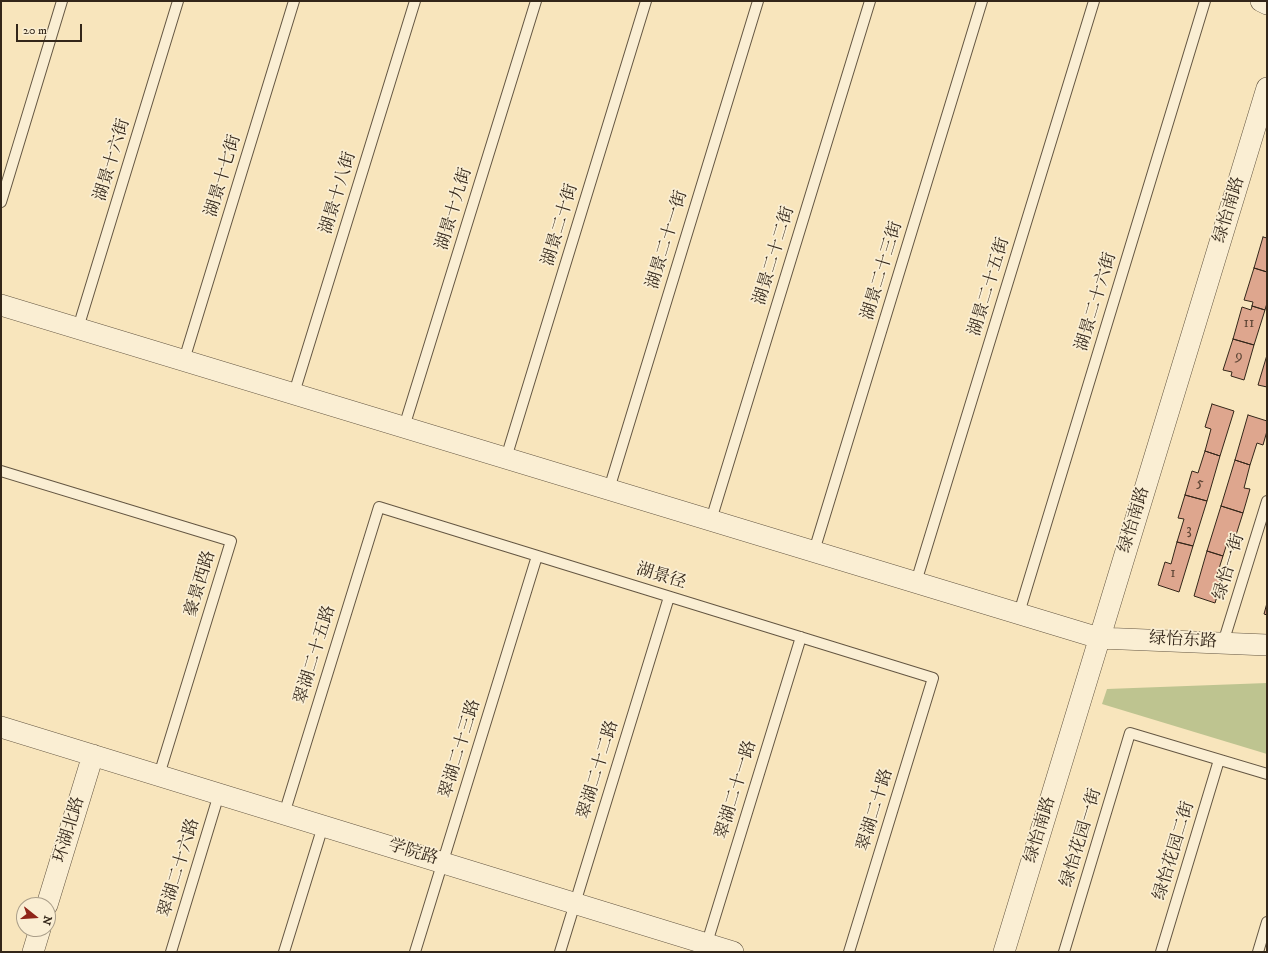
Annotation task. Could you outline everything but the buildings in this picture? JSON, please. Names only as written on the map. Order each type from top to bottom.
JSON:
[{"type":"street","points":[[1261,1],[1267,4]]},
{"type":"street","name":"绿怡南路","points":[[1004,952],[1267,88]]},
{"type":"street","name":"绿怡东路","points":[[1,305],[1099,638],[1267,645]]},
{"type":"street","name":"学院路","points":[[1,727],[575,903],[705,948],[732,952]]},
{"type":"street","name":"环湖北路","points":[[49,897],[93,755]]},
{"type":"street","points":[[32,952],[37,937]]},
{"type":"lane","points":[[1,202],[62,1]]},
{"type":"lane","name":"湖景十六街","points":[[78,328],[178,1]]},
{"type":"lane","name":"湖景十七街","points":[[184,360],[294,1]]},
{"type":"lane","name":"湖景十八街","points":[[294,394],[415,1]]},
{"type":"lane","name":"湖景十九街","points":[[404,427],[536,1]]},
{"type":"lane","name":"湖景二十街","points":[[506,458],[646,1]]},
{"type":"lane","name":"湖景二十一街","points":[[609,489],[758,1]]},
{"type":"lane","name":"湖景二十二街","points":[[711,520],[870,1]]},
{"type":"lane","name":"湖景二十三街","points":[[814,551],[982,1]]},
{"type":"lane","name":"湖景二十五街","points":[[916,582],[1094,1]]},
{"type":"lane","name":"湖景二十六街","points":[[1019,613],[1205,1]]},
{"type":"lane","name":"豪景西路","points":[[1,471],[231,541],[159,775]]},
{"type":"lane","name":"绿怡一街","points":[[1223,643],[1267,501]]},
{"type":"lane","name":"湖景径","points":[[379,507],[933,678]]},
{"type":"lane","name":"翠湖二十五路","points":[[284,814],[379,507]]},
{"type":"lane","name":"翠湖二十三路","points":[[415,952],[537,556]]},
{"type":"lane","name":"翠湖二十二路","points":[[560,952],[669,597]]},
{"type":"lane","name":"翠湖二十一路","points":[[705,948],[801,638]]},
{"type":"lane","name":"翠湖二十路","points":[[849,952],[933,678]]},
{"type":"lane","name":"绿怡花园一街","points":[[1064,952],[1130,733],[1219,760]]},
{"type":"lane","points":[[1219,760],[1267,774]]},
{"type":"lane","name":"绿怡花园二街","points":[[1161,952],[1219,760]]},
{"type":"lane","name":"翠湖二十六路","points":[[171,952],[220,794]]},
{"type":"lane","points":[[284,952],[323,826]]},
{"type":"lane","points":[[1258,952],[1267,922]]},
{"type":"green space","points":[[1267,683],[1267,754],[1102,704],[1107,689]]}]
